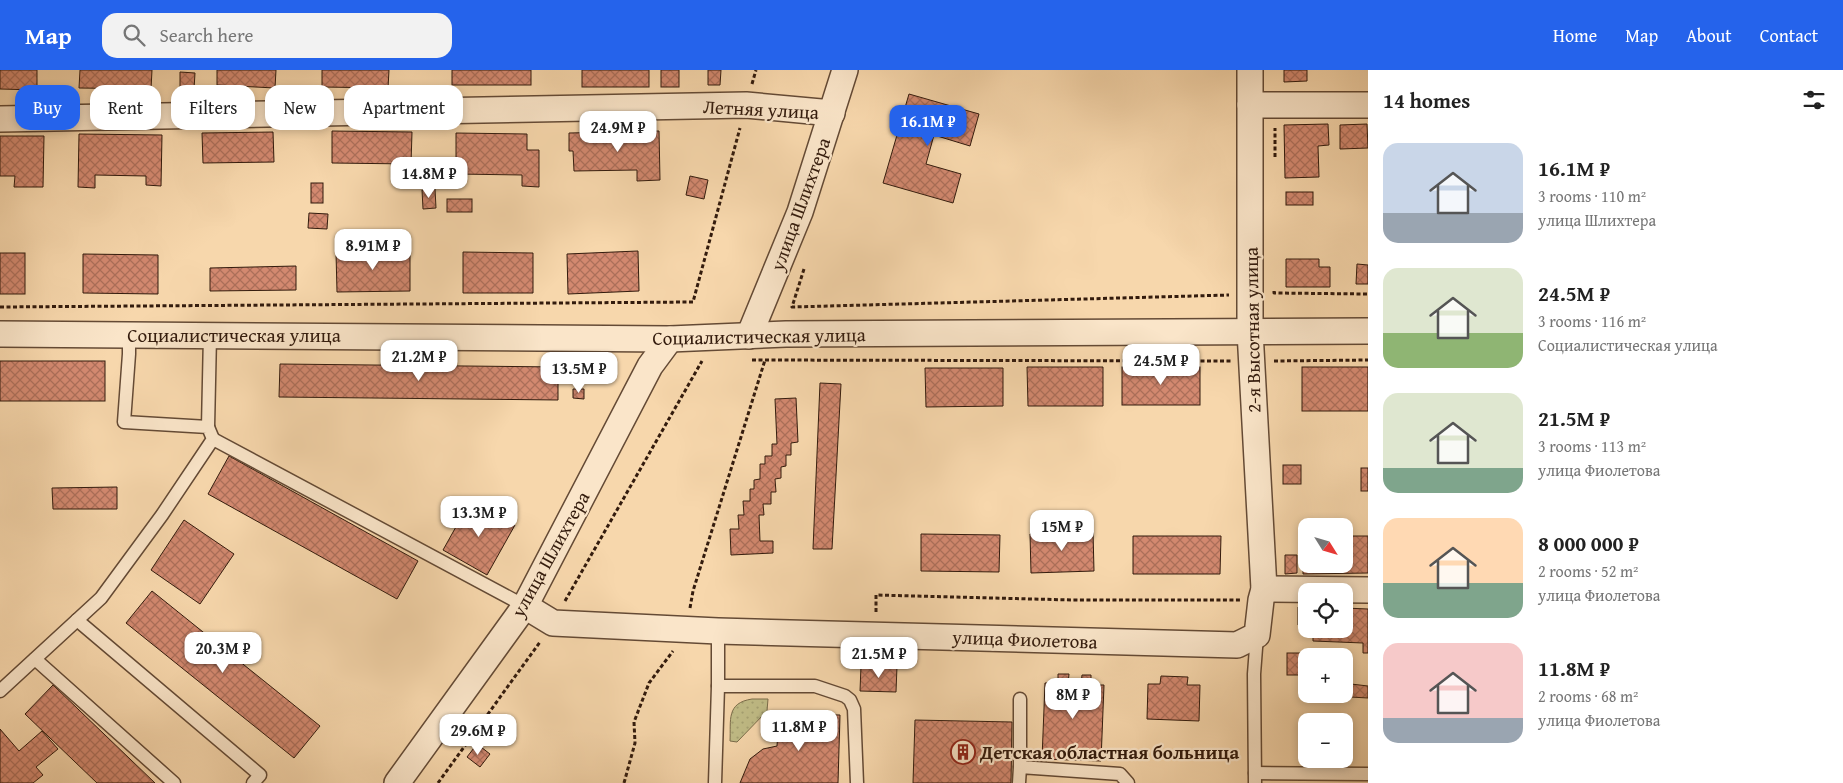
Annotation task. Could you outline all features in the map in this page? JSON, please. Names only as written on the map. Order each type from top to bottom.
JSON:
[{"type":"street","name":"улица Шлихтера","points":[[749,336],[800,212],[845,70]]},
{"type":"street","name":"2-я Высотная улица","points":[[1250,70],[1250,105],[1262,294],[1250,331],[1262,595]]},
{"type":"street","name":"Летняя улица","points":[[0,119],[746,105],[832,113]]},
{"type":"street","points":[[1250,105],[1368,105]]},
{"type":"street","name":"Социалистическая улица","points":[[0,334],[670,339],[786,334],[1368,331]]},
{"type":"street","name":"улица Шлихтера","points":[[396,783],[525,606],[650,366],[670,339]]},
{"type":"street","points":[[1257,635],[1262,595],[1368,590]]},
{"type":"street","name":"улица Фиолетова","points":[[525,606],[553,623],[718,631],[1237,645],[1257,635]]},
{"type":"lane","points":[[129,334],[124,422],[210,433],[525,606]]},
{"type":"lane","points":[[0,691],[101,598],[162,515],[210,433],[210,335]]},
{"type":"lane","points":[[77,620],[260,775],[253,783]]},
{"type":"lane","points":[[715,783],[718,631]]},
{"type":"lane","points":[[1257,635],[1254,674],[1255,778],[1368,774]]},
{"type":"lane","points":[[35,659],[174,783]]},
{"type":"lane","points":[[718,686],[816,686],[845,696],[850,700],[854,709],[857,783]]},
{"type":"lane","points":[[1019,783],[1020,699]]},
{"type":"lane","points":[[1020,767],[1120,774],[1128,783]]},
{"type":"path","points":[[0,307],[693,302],[756,70]]},
{"type":"path","points":[[1275,105],[1275,164]]},
{"type":"path","points":[[806,260],[792,307],[1262,294],[1368,294]]},
{"type":"path","points":[[1262,294],[1274,284]]},
{"type":"path","points":[[438,783],[553,623],[703,360]]},
{"type":"path","points":[[748,360],[1368,360]]},
{"type":"path","points":[[624,783],[635,743],[634,722],[648,683],[674,649],[686,629],[693,591],[765,360]]},
{"type":"path","points":[[876,635],[876,595],[1072,600],[1262,595]]},
{"type":"shaded area","points":[[752,699],[768,699],[767,711],[737,742],[730,741],[731,720],[734,709],[738,704]]},
{"type":"building","points":[[0,70],[37,70],[37,85],[15,85],[15,89],[0,89]]},
{"type":"building","points":[[80,70],[152,70],[151,85],[90,85],[90,88],[80,88]]},
{"type":"building","points":[[217,70],[276,70],[275,85],[265,85],[265,87],[255,87],[255,85],[217,85]]},
{"type":"building","points":[[322,70],[389,70],[388,85],[344,85],[344,87],[322,85]]},
{"type":"building","points":[[452,70],[531,70],[531,85],[452,85]]},
{"type":"building","points":[[582,70],[649,70],[649,87],[582,87]]},
{"type":"building","points":[[661,70],[679,70],[679,87],[661,87]]},
{"type":"building","points":[[708,70],[721,70],[720,85],[708,85]]},
{"type":"building","points":[[1284,70],[1307,70],[1307,81],[1284,82]]},
{"type":"building","points":[[180,72],[195,73],[194,85],[180,85]]},
{"type":"building","points":[[909,94],[979,114],[970,146],[934,135],[926,164],[961,174],[953,203],[883,183]]},
{"type":"building","points":[[1328,124],[1329,145],[1318,146],[1319,177],[1285,178],[1284,125]]},
{"type":"building","points":[[1367,124],[1368,148],[1340,149],[1340,125]]},
{"type":"building","points":[[332,131],[412,132],[411,164],[332,163]]},
{"type":"building","points":[[659,131],[660,180],[637,181],[637,170],[574,171],[573,151],[569,151],[569,133]]},
{"type":"building","points":[[273,132],[274,162],[203,163],[202,133]]},
{"type":"building","points":[[456,133],[527,134],[527,150],[539,150],[539,187],[522,186],[522,175],[456,174]]},
{"type":"building","points":[[79,134],[162,135],[161,186],[146,185],[146,176],[95,175],[95,188],[78,187]]},
{"type":"building","points":[[0,136],[44,136],[43,187],[14,187],[15,176],[0,176]]},
{"type":"building","points":[[690,176],[708,180],[704,199],[686,195]]},
{"type":"building","points":[[311,183],[323,183],[323,203],[311,203]]},
{"type":"building","points":[[435,189],[436,208],[423,209],[422,190]]},
{"type":"building","points":[[1286,192],[1313,192],[1313,205],[1286,205]]},
{"type":"building","points":[[447,199],[472,199],[472,212],[447,212]]},
{"type":"building","points":[[309,213],[328,214],[327,229],[308,228]]},
{"type":"building","points":[[410,251],[410,291],[337,292],[336,252]]},
{"type":"building","points":[[638,251],[639,291],[568,294],[567,254]]},
{"type":"building","points":[[463,252],[533,253],[533,293],[463,293]]},
{"type":"building","points":[[0,253],[25,253],[25,294],[0,294]]},
{"type":"building","points":[[83,254],[158,255],[158,294],[83,293]]},
{"type":"building","points":[[1286,259],[1319,259],[1319,267],[1330,267],[1330,287],[1286,287]]},
{"type":"building","points":[[1357,264],[1368,265],[1368,284],[1356,284]]},
{"type":"building","points":[[296,266],[296,290],[210,291],[210,268]]},
{"type":"building","points":[[0,361],[105,361],[105,401],[0,401]]},
{"type":"building","points":[[280,364],[558,367],[558,400],[279,397]]},
{"type":"building","points":[[1027,367],[1103,367],[1103,406],[1028,406]]},
{"type":"building","points":[[1122,367],[1200,367],[1200,405],[1122,405]]},
{"type":"building","points":[[1302,367],[1368,367],[1368,411],[1302,411]]},
{"type":"building","points":[[925,368],[1003,368],[1003,406],[926,407]]},
{"type":"building","points":[[820,383],[841,384],[832,549],[813,549]]},
{"type":"building","points":[[573,389],[584,389],[584,399],[573,398]]},
{"type":"building","points":[[796,398],[798,442],[791,443],[791,455],[786,455],[786,466],[781,467],[781,478],[775,479],[776,492],[771,492],[771,504],[763,504],[764,515],[759,515],[760,541],[773,541],[773,553],[731,555],[730,529],[739,529],[738,515],[744,515],[743,501],[750,501],[750,489],[754,489],[754,480],[760,479],[760,464],[765,464],[765,456],[772,456],[772,444],[777,444],[775,399]]},
{"type":"building","points":[[229,456],[418,561],[397,599],[208,494]]},
{"type":"building","points":[[1283,465],[1301,465],[1301,484],[1283,484]]},
{"type":"building","points":[[1361,468],[1368,468],[1368,491],[1361,491]]},
{"type":"building","points":[[117,487],[117,509],[53,509],[52,488]]},
{"type":"building","points":[[471,500],[515,525],[487,575],[443,550]]},
{"type":"building","points":[[184,520],[234,554],[200,604],[151,570]]},
{"type":"building","points":[[1093,532],[1094,571],[1031,573],[1030,534]]},
{"type":"building","points":[[921,534],[1000,535],[999,572],[921,571]]},
{"type":"building","points":[[1133,536],[1221,536],[1220,574],[1133,574]]},
{"type":"building","points":[[1353,536],[1368,536],[1368,573],[1303,574],[1353,573]]},
{"type":"building","points":[[1285,555],[1297,555],[1297,573],[1285,574]]},
{"type":"building","points":[[152,591],[320,726],[294,758],[126,623]]},
{"type":"building","points":[[1353,608],[1368,609],[1368,653],[1363,653],[1363,643],[1313,641],[1313,638],[1353,638]]},
{"type":"building","points":[[1287,653],[1298,653],[1298,675],[1287,675]]},
{"type":"building","points":[[861,666],[897,666],[896,692],[860,691]]},
{"type":"building","points":[[1058,674],[1069,674],[1068,684],[1081,684],[1082,675],[1091,675],[1091,685],[1104,685],[1101,761],[1042,759],[1045,683],[1058,683]]},
{"type":"building","points":[[1161,676],[1188,677],[1187,685],[1200,685],[1199,721],[1147,719],[1148,684],[1160,684]]},
{"type":"building","points":[[1353,684],[1368,686],[1368,698],[1353,697]]},
{"type":"building","points":[[53,685],[155,783],[97,783],[25,714]]},
{"type":"building","points":[[779,714],[840,715],[838,783],[740,783],[750,759],[763,749],[777,746]]},
{"type":"building","name":"Детская областная больница","points":[[915,720],[1012,722],[1011,783],[913,783]]},
{"type":"building","points":[[0,729],[19,751],[42,731],[58,749],[36,767],[43,775],[33,783],[0,783]]},
{"type":"building","points":[[477,744],[490,754],[480,767],[467,757]]},
{"type":"place","name":"Детская областная больница","points":[[963,752]]}]
